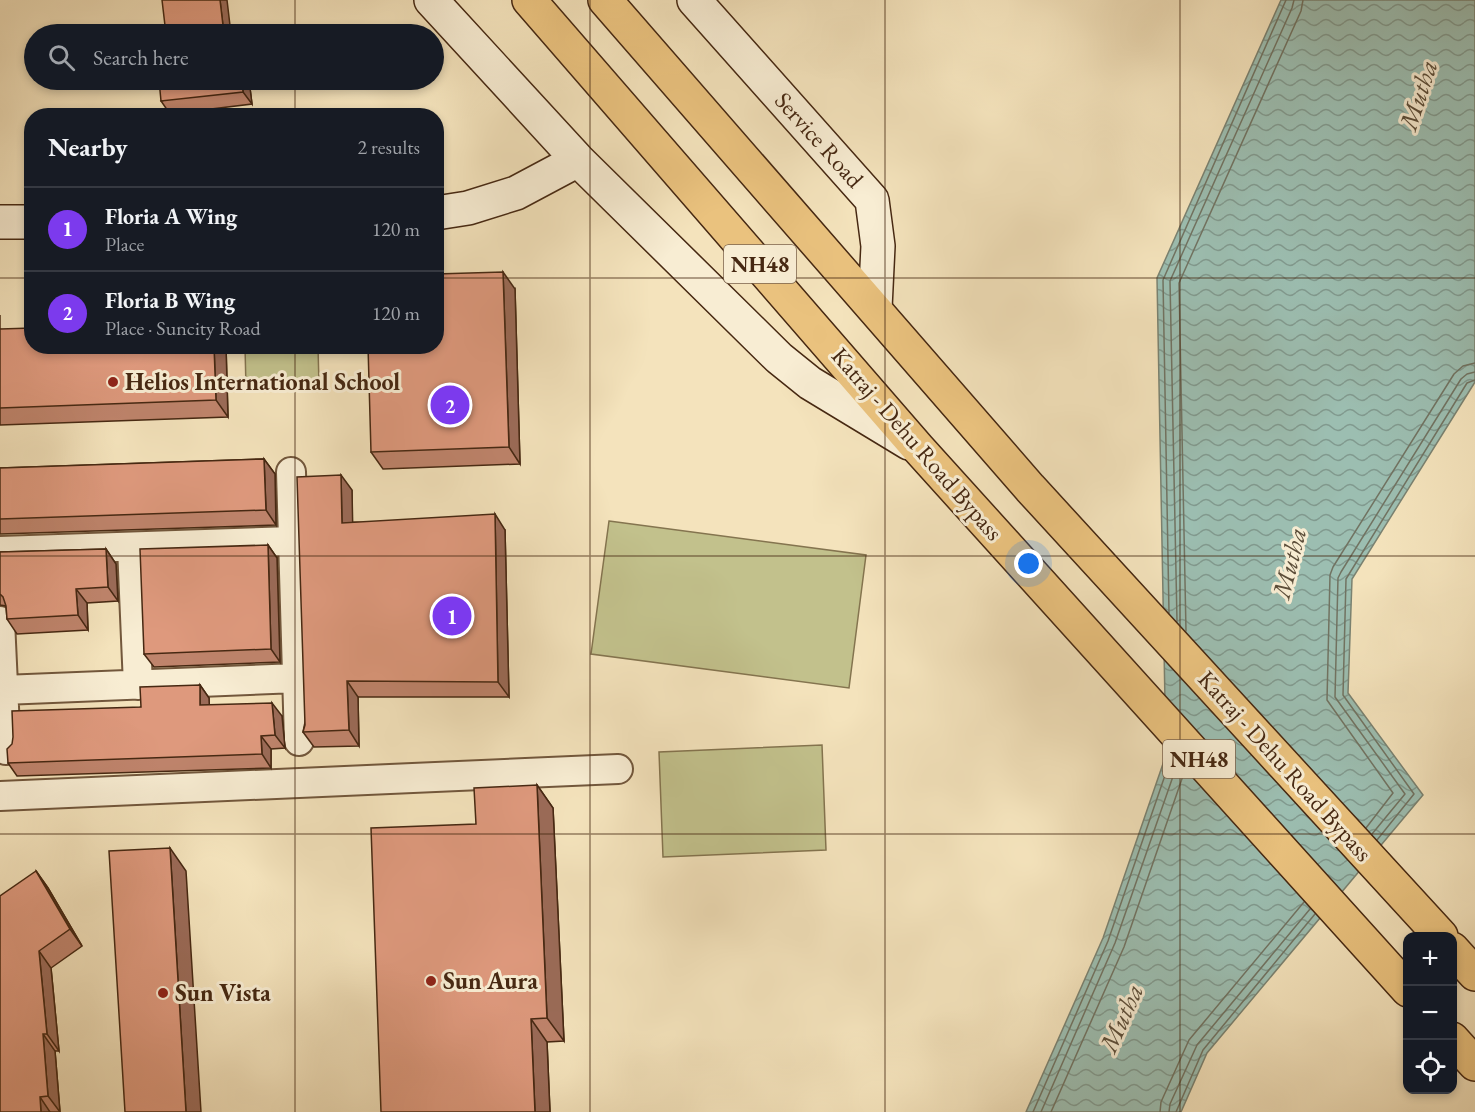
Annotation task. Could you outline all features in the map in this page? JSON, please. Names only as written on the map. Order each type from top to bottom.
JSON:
[{"type":"highway","name":"Katraj - Dehu Road Bypass","points":[[529,0],[918,448],[1403,986]]},
{"type":"highway","name":"Katraj - Dehu Road Bypass","points":[[605,0],[1030,488],[1437,932]]},
{"type":"highway","points":[[1457,954],[1475,974]]},
{"type":"highway","points":[[1453,1040],[1475,1064]]},
{"type":"street","points":[[431,0],[578,160],[780,358],[810,382],[918,448]]},
{"type":"street","name":"Service Road","points":[[694,0],[872,200],[878,246],[875,308]]},
{"type":"street","points":[[444,212],[468,208],[516,193],[578,160]]},
{"type":"street","points":[[0,222],[24,222]]},
{"type":"street","points":[[291,472],[299,741]]},
{"type":"street","points":[[0,551],[292,541]]},
{"type":"street","points":[[132,547],[138,685]]},
{"type":"street","points":[[0,621],[6,750]]},
{"type":"street","points":[[3,690],[297,678]]},
{"type":"street","points":[[0,796],[618,769]]},
{"type":"shaded area","points":[[245,354],[318,354],[319,385],[246,387]]},
{"type":"shaded area","points":[[609,521],[866,555],[849,688],[591,654]]},
{"type":"shaded area","points":[[822,745],[826,850],[663,857],[659,752]]},
{"type":"water","name":"Mutha","points":[[1281,0],[1475,0],[1475,382],[1352,579],[1348,693],[1423,795],[1207,1053],[1181,1112],[1026,1112],[1103,938],[1166,755],[1157,278]]},
{"type":"building","points":[[162,0],[220,0],[223,24],[165,24]]},
{"type":"building","points":[[160,90],[243,90],[243,92],[161,101]]},
{"type":"building","points":[[503,272],[509,447],[371,452],[368,354],[444,354],[444,274]]},
{"type":"building","name":"Helios International School","points":[[24,328],[24,354],[214,354],[216,400],[0,408],[0,329]]},
{"type":"building","points":[[264,459],[266,510],[0,519],[0,468]]},
{"type":"building","points":[[341,475],[342,523],[495,514],[498,682],[347,681],[349,730],[303,732],[305,725],[297,477]]},
{"type":"building","points":[[268,545],[271,649],[144,654],[140,549]]},
{"type":"building","points":[[106,549],[108,587],[76,589],[78,615],[7,619],[6,606],[0,594],[0,552]]},
{"type":"building","points":[[200,685],[200,705],[272,703],[275,735],[261,736],[262,754],[8,763],[7,749],[12,744],[13,737],[12,711],[141,707],[140,687]]},
{"type":"building","points":[[537,785],[547,1018],[531,1019],[535,1112],[381,1112],[371,828],[476,824],[474,788]]},
{"type":"building","name":"Sun Vista","points":[[170,848],[186,1112],[125,1112],[109,851]]},
{"type":"building","points":[[36,871],[70,929],[39,951],[47,1034],[43,1034],[48,1096],[40,1097],[41,1112],[0,1112],[0,896]]},
{"type":"place","name":"Helios International School","points":[[113,382]]},
{"type":"place","name":"Floria B Wing","points":[[450,405]]},
{"type":"place","name":"Floria A Wing","points":[[452,616]]},
{"type":"place","name":"Sun Aura","points":[[431,981]]},
{"type":"place","name":"Sun Vista","points":[[163,993]]}]
